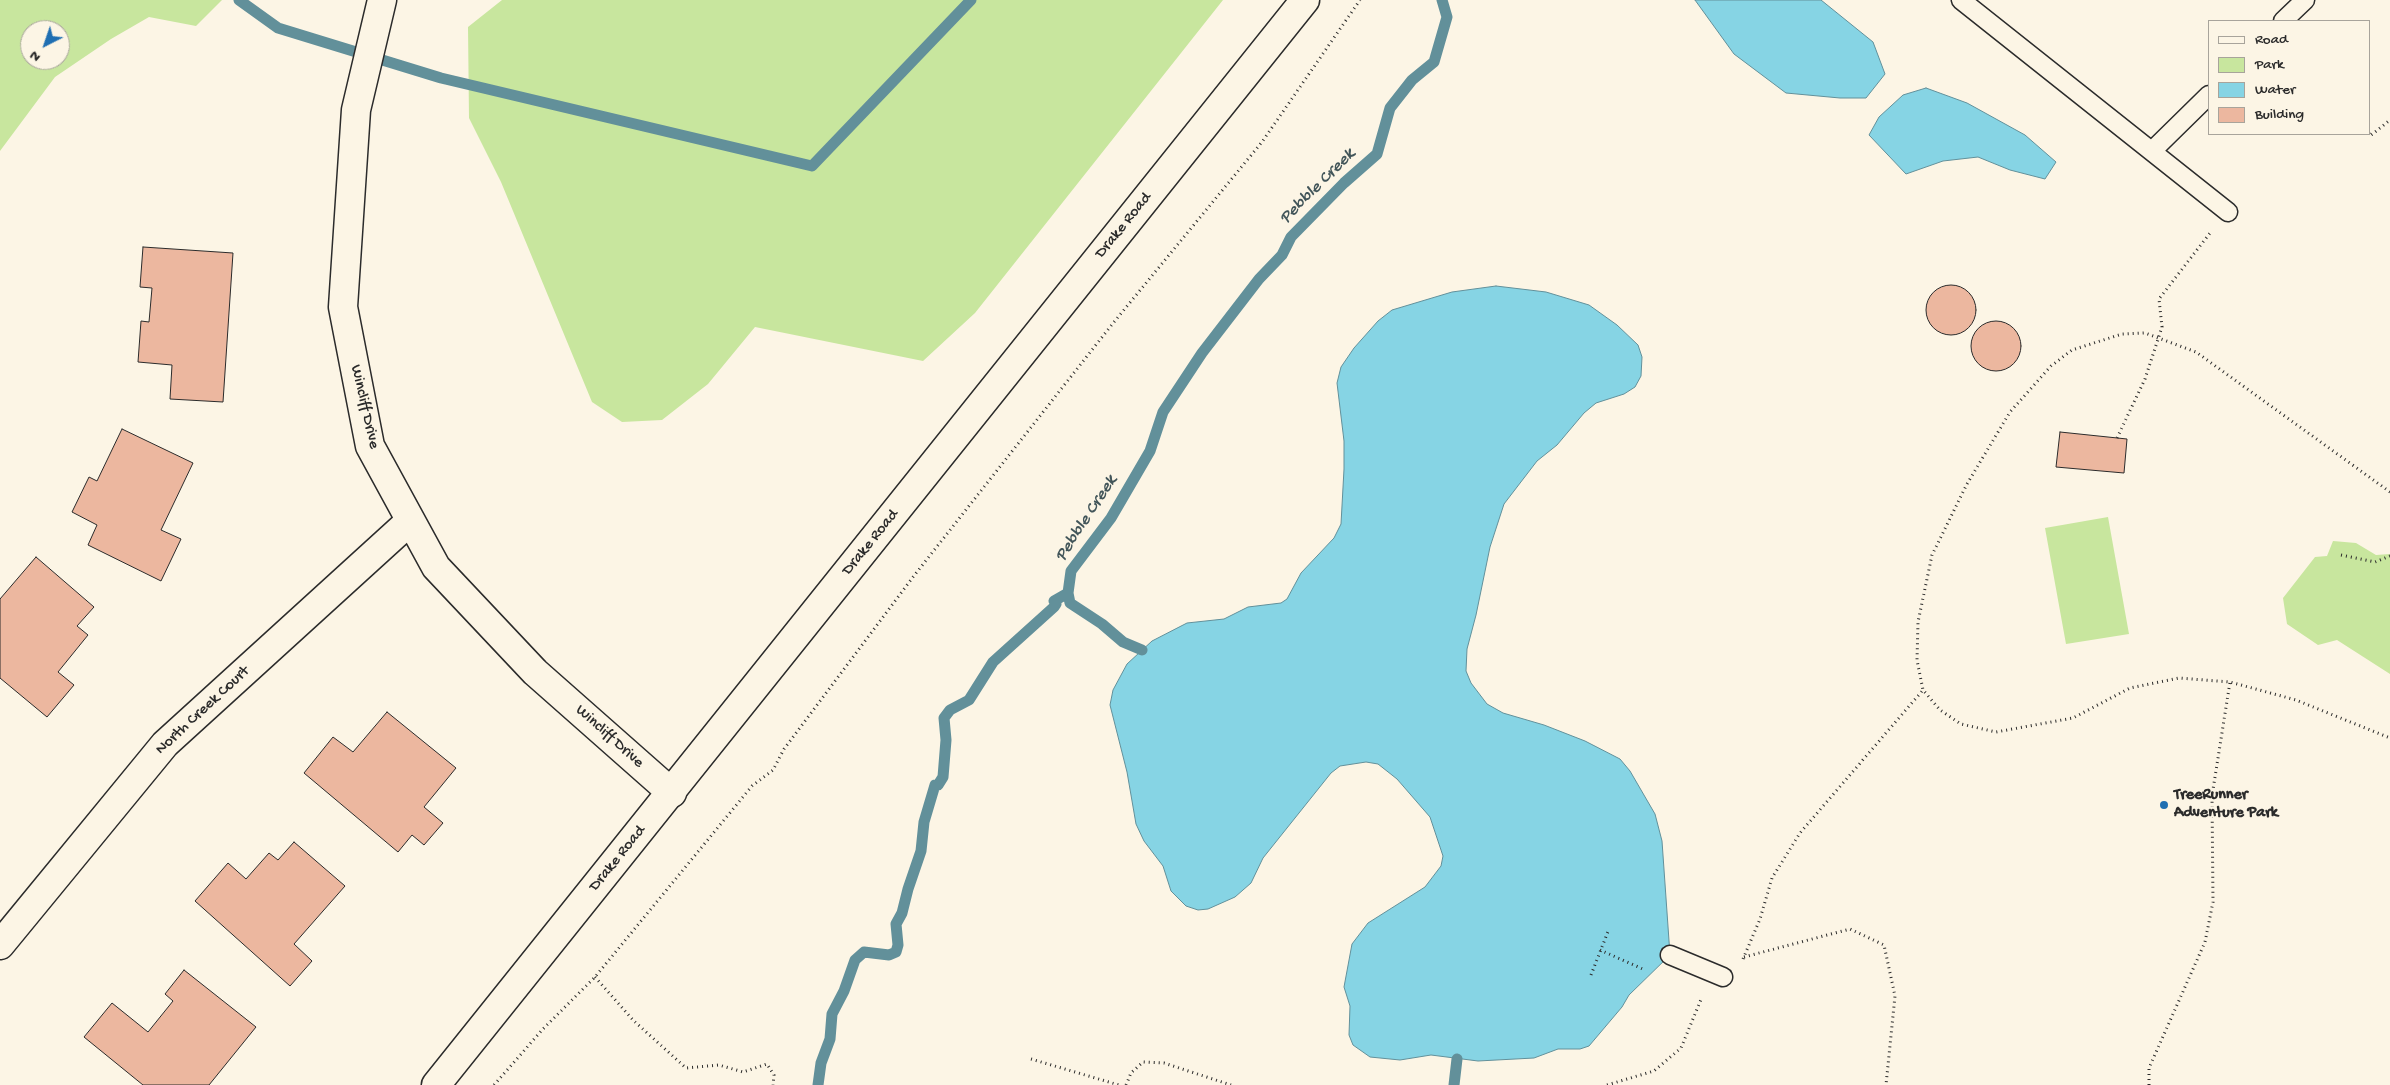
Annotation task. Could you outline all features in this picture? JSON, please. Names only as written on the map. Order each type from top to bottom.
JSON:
[{"type":"street","name":"Wincliff Drive","points":[[382,0],[356,110],[343,307],[370,446],[436,567],[535,672],[672,793]]},
{"type":"street","name":"Drake Road","points":[[436,1085],[672,793],[1304,0]]},
{"type":"street","name":"North Creek Court","points":[[0,946],[165,744],[410,521]]},
{"type":"lane","points":[[1961,0],[2153,150],[2228,212]]},
{"type":"lane","points":[[2284,20],[2305,0]]},
{"type":"lane","points":[[2153,150],[2208,96]]},
{"type":"lane","points":[[1670,955],[1723,978]]},
{"type":"path","points":[[494,1085],[543,1029],[595,977],[752,786],[773,770],[784,749],[919,569],[1114,322],[1262,142],[1360,0]]},
{"type":"path","points":[[2370,135],[2390,120]]},
{"type":"path","points":[[2117,438],[2145,379],[2162,327],[2159,298],[2228,212]]},
{"type":"path","points":[[2390,492],[2196,352],[2159,336],[2145,333],[2122,334],[2072,350],[2051,366],[2010,412],[1967,484],[1932,555],[1918,622],[1916,660],[1923,690],[1940,710],[1961,724],[1996,732],[2073,718],[2130,688],[2179,678],[2230,682],[2296,700],[2390,738]]},
{"type":"path","points":[[2341,555],[2374,562],[2390,556]]},
{"type":"path","points":[[2149,1085],[2149,1068],[2205,942],[2213,902],[2212,796],[2230,682]]},
{"type":"path","points":[[1607,1085],[1654,1070],[1681,1048],[1702,996],[1744,957],[1760,919],[1772,878],[1800,833],[1923,690]]},
{"type":"path","points":[[1591,975],[1609,929]]},
{"type":"path","points":[[1744,957],[1850,929],[1884,945],[1895,996],[1886,1085]]},
{"type":"path","points":[[1600,950],[1650,972]]},
{"type":"path","points":[[595,977],[634,1021],[686,1068],[719,1065],[743,1072],[767,1064],[774,1075],[773,1085]]},
{"type":"path","points":[[1694,992],[1702,996]]},
{"type":"path","points":[[1031,1059],[1119,1085]]},
{"type":"path","points":[[1126,1085],[1131,1073],[1143,1062],[1164,1063],[1231,1085]]},
{"type":"green space","points":[[0,0],[222,0],[196,26],[149,17],[111,39],[70,67],[70,20],[20,20],[20,70],[65,70],[55,77],[0,151]]},
{"type":"green space","points":[[502,0],[1223,0],[975,313],[923,361],[755,327],[708,384],[662,420],[622,422],[592,402],[501,182],[469,118],[468,27]]},
{"type":"green space","points":[[2108,517],[2129,634],[2066,644],[2045,528]]},
{"type":"green space","points":[[2333,541],[2356,543],[2376,555],[2390,554],[2390,674],[2337,640],[2318,645],[2287,624],[2283,598],[2315,557],[2327,556]]},
{"type":"water","points":[[1695,0],[1821,0],[1873,42],[1885,74],[1866,98],[1840,98],[1786,93],[1734,54]]},
{"type":"water","points":[[1926,88],[1967,103],[2025,135],[2056,162],[2045,179],[2010,170],[1978,157],[1943,161],[1906,174],[1869,135],[1879,117],[1903,95]]},
{"type":"water","points":[[1496,286],[1546,292],[1589,305],[1617,325],[1638,345],[1642,357],[1641,376],[1635,387],[1624,394],[1596,403],[1584,413],[1557,445],[1537,461],[1504,504],[1490,547],[1467,649],[1466,671],[1471,683],[1487,704],[1503,713],[1544,725],[1585,741],[1620,759],[1630,771],[1655,814],[1662,841],[1670,955],[1629,995],[1622,1007],[1589,1046],[1580,1049],[1558,1049],[1534,1058],[1478,1061],[1431,1055],[1400,1060],[1370,1057],[1353,1045],[1349,1035],[1350,1006],[1344,987],[1352,944],[1368,923],[1425,887],[1441,866],[1443,856],[1430,817],[1397,779],[1378,764],[1366,762],[1340,766],[1331,773],[1263,858],[1251,883],[1235,897],[1208,909],[1198,910],[1186,906],[1171,891],[1163,866],[1144,841],[1136,824],[1127,772],[1110,705],[1113,690],[1127,664],[1152,641],[1187,623],[1224,619],[1248,607],[1281,603],[1287,599],[1301,573],[1334,538],[1341,524],[1344,469],[1344,441],[1337,383],[1341,367],[1354,348],[1378,321],[1392,310],[1452,292]]},
{"type":"building","points":[[143,247],[233,253],[223,402],[170,399],[172,365],[138,362],[141,321],[149,322],[152,288],[140,287]]},
{"type":"building","points":[[1946,285],[1956,285],[1969,292],[1976,305],[1976,315],[1969,328],[1956,335],[1946,335],[1937,331],[1930,324],[1926,315],[1926,305],[1930,296],[1937,289]]},
{"type":"building","points":[[1991,321],[2001,321],[2014,328],[2021,341],[2021,351],[2014,364],[2001,371],[1991,371],[1982,367],[1975,360],[1971,351],[1971,341],[1975,332],[1982,325]]},
{"type":"building","points":[[122,429],[193,463],[161,530],[181,539],[161,581],[88,545],[97,525],[72,512],[89,477],[97,481]]},
{"type":"building","points":[[2060,432],[2127,439],[2124,473],[2056,467]]},
{"type":"building","points":[[36,557],[94,607],[77,626],[88,635],[58,672],[74,685],[47,717],[0,678],[0,599]]},
{"type":"building","points":[[387,712],[456,768],[424,807],[443,823],[424,845],[412,835],[398,852],[304,773],[333,737],[353,752]]},
{"type":"building","points":[[294,842],[345,886],[294,944],[312,961],[290,986],[195,901],[228,863],[246,879],[269,853],[278,860]]},
{"type":"building","points":[[184,970],[256,1027],[209,1085],[143,1085],[84,1037],[112,1003],[148,1032],[173,1001],[165,994]]},
{"type":"waterway","points":[[239,0],[278,28],[441,78],[812,166],[971,0]]},
{"type":"waterway","name":"Pebble Creek","points":[[1142,650],[1123,642],[1102,624],[1070,603],[1068,593],[1071,571],[1111,518],[1150,451],[1163,412],[1202,353],[1259,279],[1282,255],[1291,237],[1344,183],[1377,154],[1390,108],[1412,80],[1434,62],[1447,17],[1442,0]]},
{"type":"waterway","name":"Pebble Creek","points":[[818,1085],[821,1063],[830,1039],[832,1014],[844,991],[855,960],[864,952],[889,955],[896,952],[898,945],[896,924],[902,913],[921,851],[924,822],[935,785],[938,785],[943,777],[946,740],[944,718],[950,710],[969,700],[993,662],[1054,607],[1056,604],[1054,601],[1068,593]]},
{"type":"waterway","points":[[1454,1085],[1457,1059]]},
{"type":"place","name":"TreeRunner Adventure Park","points":[[2164,805]]}]
